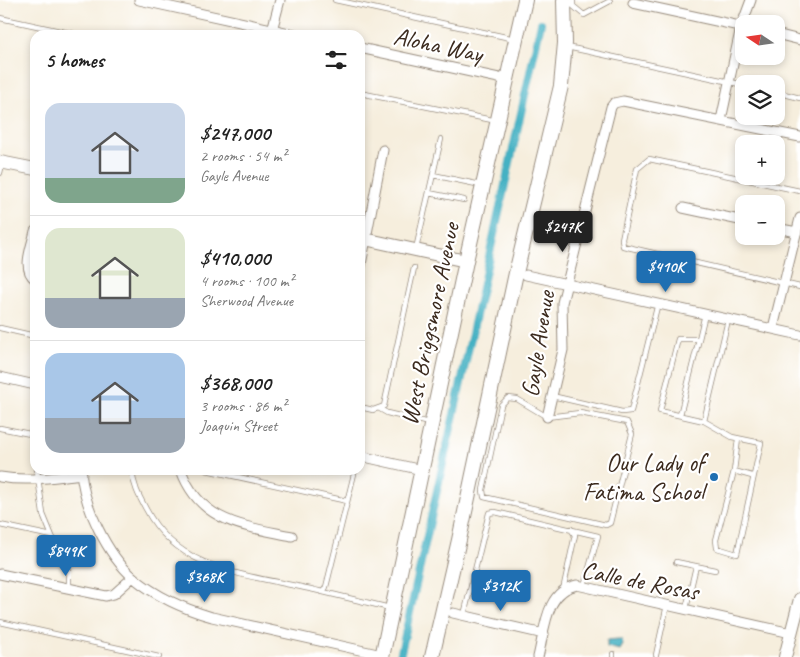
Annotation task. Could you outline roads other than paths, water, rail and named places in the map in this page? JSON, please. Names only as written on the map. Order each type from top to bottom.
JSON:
[{"type":"main road","name":"West Briggsmore Avenue","points":[[382,656],[466,261],[525,0]]},
{"type":"main road","points":[[432,657],[516,273],[561,86],[565,46],[564,0]]},
{"type":"street","points":[[140,0],[264,30]]},
{"type":"street","points":[[272,30],[280,0]]},
{"type":"street","points":[[747,15],[751,0]]},
{"type":"street","points":[[634,1],[735,25]]},
{"type":"street","points":[[785,36],[800,40]]},
{"type":"street","name":"Aloha Way","points":[[365,49],[508,80]]},
{"type":"street","points":[[735,61],[721,120],[800,137]]},
{"type":"street","name":"Gayle Avenue","points":[[546,417],[563,350],[562,302],[568,284],[609,110],[614,103],[622,101],[721,120]]},
{"type":"street","points":[[365,229],[383,150]]},
{"type":"street","points":[[1,166],[30,169]]},
{"type":"street","points":[[683,208],[735,219]]},
{"type":"street","points":[[773,328],[800,218]]},
{"type":"street","points":[[785,230],[796,232]]},
{"type":"street","points":[[365,238],[466,261]]},
{"type":"street","points":[[30,255],[28,264],[30,274]]},
{"type":"street","points":[[526,275],[800,335]]},
{"type":"street","points":[[0,377],[30,384]]},
{"type":"street","points":[[365,457],[422,470]]},
{"type":"street","points":[[0,477],[20,480],[38,475]]},
{"type":"street","points":[[82,475],[98,528],[133,577],[155,592],[191,611],[382,656]]},
{"type":"street","points":[[184,475],[194,495],[213,513],[236,524],[292,536]]},
{"type":"street","points":[[0,574],[69,590],[106,596],[114,594],[133,577]]},
{"type":"street","name":"Calle de Rosas","points":[[538,657],[552,602],[563,590],[577,585],[791,633]]},
{"type":"street","points":[[785,657],[800,599]]},
{"type":"street","points":[[454,613],[544,634]]},
{"type":"lane","points":[[335,0],[517,40]]},
{"type":"lane","points":[[573,0],[573,6],[584,15],[610,1]]},
{"type":"lane","points":[[0,18],[56,30]]},
{"type":"lane","points":[[565,46],[735,83]]},
{"type":"lane","points":[[365,94],[498,122]]},
{"type":"lane","points":[[785,94],[800,98]]},
{"type":"lane","points":[[416,250],[441,139]]},
{"type":"lane","points":[[800,191],[648,159],[637,169],[622,239],[623,246],[800,287]]},
{"type":"lane","points":[[433,175],[483,186]]},
{"type":"lane","points":[[429,193],[464,200]]},
{"type":"lane","points":[[365,408],[374,410],[384,406],[414,268]]},
{"type":"lane","points":[[552,396],[622,412],[631,411],[658,303]]},
{"type":"lane","points":[[680,415],[706,313]]},
{"type":"lane","points":[[704,421],[728,318]]},
{"type":"lane","points":[[0,328],[30,335]]},
{"type":"lane","points":[[699,339],[678,340],[660,411],[704,421],[738,439],[760,443],[737,554],[717,548],[716,540],[734,471],[738,439]]},
{"type":"lane","points":[[508,398],[514,398],[546,417],[587,414],[628,422],[630,425],[632,431],[630,444],[612,521],[608,524],[488,499],[483,495],[503,402],[508,398]]},
{"type":"lane","points":[[380,409],[387,413],[432,423]]},
{"type":"lane","points":[[0,428],[30,434]]},
{"type":"lane","points":[[734,471],[752,476]]},
{"type":"lane","points":[[38,475],[43,514],[69,570],[69,590]]},
{"type":"lane","points":[[132,475],[133,485],[152,522],[171,543],[203,564],[221,570],[392,608]]},
{"type":"lane","points":[[229,475],[348,501]]},
{"type":"lane","points":[[323,592],[326,587],[354,475]]},
{"type":"lane","points":[[464,615],[489,513],[495,512],[598,536],[584,586]]},
{"type":"lane","points":[[0,525],[52,536]]},
{"type":"lane","points":[[563,590],[576,535],[570,529]]},
{"type":"lane","points":[[676,562],[715,570]]},
{"type":"lane","points":[[686,609],[696,566]]},
{"type":"lane","points":[[656,656],[667,605]]},
{"type":"lane","points":[[0,622],[159,657]]},
{"type":"water","points":[[622,639],[623,645],[620,650],[607,647],[607,640]]},
{"type":"waterway","points":[[400,657],[541,23]]},
{"type":"place","name":"Our Lady of Fatima School","points":[[714,477]]}]
